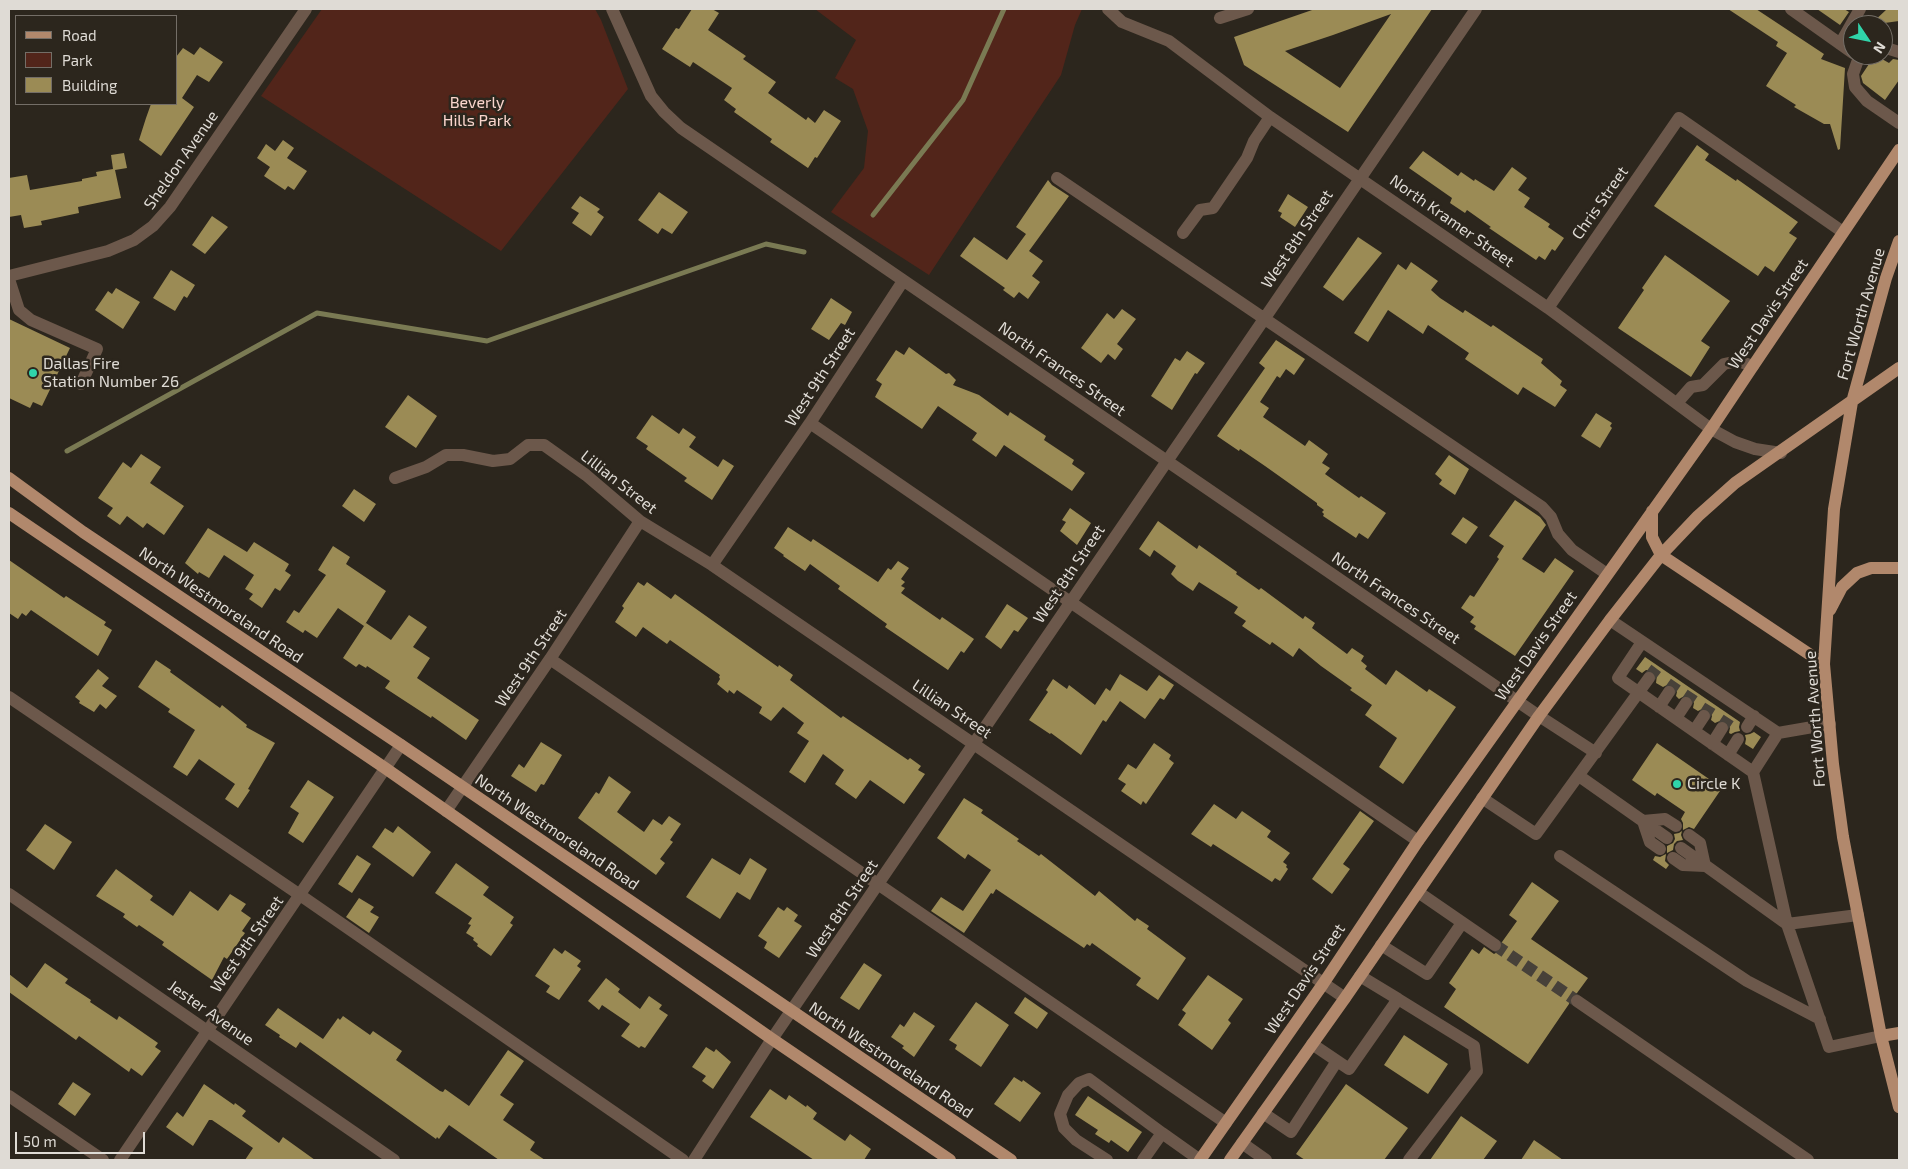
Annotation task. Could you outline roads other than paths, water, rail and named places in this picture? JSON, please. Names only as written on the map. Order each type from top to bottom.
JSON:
[{"type":"main road","name":"West Davis Street","points":[[1200,1160],[1323,984],[1418,842],[1711,429],[1899,150]]},
{"type":"main road","name":"Fort Worth Avenue","points":[[1899,241],[1886,278],[1852,402],[1834,509],[1824,664],[1843,837],[1881,1036],[1899,1107]]},
{"type":"main road","points":[[1230,1160],[1360,976],[1539,716],[1661,555],[1698,516],[1735,483],[1899,368]]},
{"type":"main road","name":"North Westmoreland Road","points":[[9,478],[83,532],[401,745],[791,1012],[1012,1160]]},
{"type":"main road","points":[[1652,511],[1652,537],[1661,555],[1824,664]]},
{"type":"main road","points":[[9,513],[385,768],[772,1039],[950,1160]]},
{"type":"main road","points":[[1827,617],[1842,587],[1857,573],[1871,568],[1899,568]]},
{"type":"main road","points":[[1881,1036],[1899,1033]]},
{"type":"street","name":"Sheldon Avenue","points":[[9,277],[108,251],[134,240],[153,226],[170,207],[306,9]]},
{"type":"street","name":"North Frances Street","points":[[612,9],[651,96],[681,128],[1517,701],[1596,753]]},
{"type":"street","name":"North Kramer Street","points":[[1108,9],[1122,22],[1169,41],[1270,116],[1548,308],[1711,429],[1735,442],[1780,452]]},
{"type":"street","points":[[1220,18],[1248,9]]},
{"type":"street","name":"West 8th Street","points":[[694,1160],[772,1039],[1359,177],[1476,9]]},
{"type":"street","points":[[1790,9],[1843,46]]},
{"type":"street","points":[[1840,44],[1860,9]]},
{"type":"street","points":[[1855,65],[1853,74],[1855,87],[1867,101],[1899,123]]},
{"type":"street","points":[[1183,233],[1200,210],[1213,208],[1247,158],[1254,141],[1270,116]]},
{"type":"street","name":"Chris Street","points":[[1548,308],[1679,118],[1843,232]]},
{"type":"street","points":[[1057,178],[1542,507],[1551,517],[1558,534],[1572,550],[1607,574]]},
{"type":"street","points":[[9,277],[19,310],[31,320],[97,349],[81,384]]},
{"type":"street","name":"West 9th Street","points":[[712,565],[810,423],[903,281]]},
{"type":"street","points":[[1677,403],[1691,388],[1703,385],[1724,364],[1738,361],[1753,366]]},
{"type":"street","points":[[810,423],[1418,842]]},
{"type":"street","name":"Lillian Street","points":[[395,478],[426,467],[446,455],[463,455],[493,461],[510,459],[528,445],[544,445],[586,475],[640,521],[712,565],[1344,998]]},
{"type":"street","name":"West 9th Street","points":[[446,811],[550,659],[640,521]]},
{"type":"street","points":[[1610,620],[1642,642],[1661,661],[1750,721],[1778,733],[1830,724]]},
{"type":"street","points":[[1642,642],[1618,678],[1753,772],[1787,924],[1829,1047],[1881,1036]]},
{"type":"street","points":[[550,659],[1226,1123]]},
{"type":"street","points":[[1482,798],[1536,834],[1650,678]]},
{"type":"street","points":[[1659,707],[1669,692]]},
{"type":"street","points":[[9,697],[300,895],[683,1160]]},
{"type":"street","points":[[1676,718],[1686,703]]},
{"type":"street","points":[[1694,731],[1704,716]]},
{"type":"street","points":[[1712,744],[1722,728]]},
{"type":"street","points":[[1753,772],[1778,733]]},
{"type":"street","points":[[1728,755],[1738,739]]},
{"type":"street","name":"West 9th Street","points":[[120,1160],[401,745]]},
{"type":"street","points":[[1579,776],[1643,821],[1650,842],[1664,844]]},
{"type":"street","points":[[1643,821],[1665,819],[1676,826]]},
{"type":"street","points":[[1690,835],[1700,843],[1705,866]]},
{"type":"street","points":[[1677,853],[1705,866],[1787,924],[1858,915]]},
{"type":"street","points":[[1560,856],[1746,981],[1820,1019]]},
{"type":"street","points":[[1418,892],[1495,945]]},
{"type":"street","name":"Jester Avenue","points":[[9,894],[394,1160]]},
{"type":"street","points":[[1381,945],[1427,974],[1462,922]]},
{"type":"street","points":[[1360,976],[1474,1046],[1477,1071],[1409,1160]]},
{"type":"street","points":[[1312,1044],[1349,1069],[1398,999]]},
{"type":"street","points":[[1577,1001],[1808,1160]]},
{"type":"street","points":[[1263,1113],[1291,1132],[1337,1061]]},
{"type":"street","points":[[1107,1160],[1076,1140],[1064,1128],[1060,1114],[1068,1095],[1079,1083],[1088,1079],[1200,1160]]},
{"type":"street","points":[[9,1096],[103,1160]]},
{"type":"street","points":[[1143,1160],[1162,1133]]},
{"type":"street","points":[[1242,1143],[1266,1160]]},
{"type":"waterway","points":[[873,215],[963,100],[1004,9]]},
{"type":"waterway","points":[[67,451],[317,313],[487,341],[766,244],[804,252]]},
{"type":"tunnel","points":[[1649,678],[1658,666]]},
{"type":"tunnel","points":[[1669,692],[1678,679]]},
{"type":"tunnel","points":[[1686,703],[1694,691]]},
{"type":"tunnel","points":[[1704,716],[1712,703]]},
{"type":"tunnel","points":[[1722,728],[1730,716]]},
{"type":"tunnel","points":[[1495,945],[1577,1001]]},
{"type":"place","name":"Dallas Fire Station Number 26","points":[[33,373]]},
{"type":"place","name":"Circle K","points":[[1677,784]]},
{"type":"park label","name":"Beverly Hills Park","points":[[477,112]]}]
